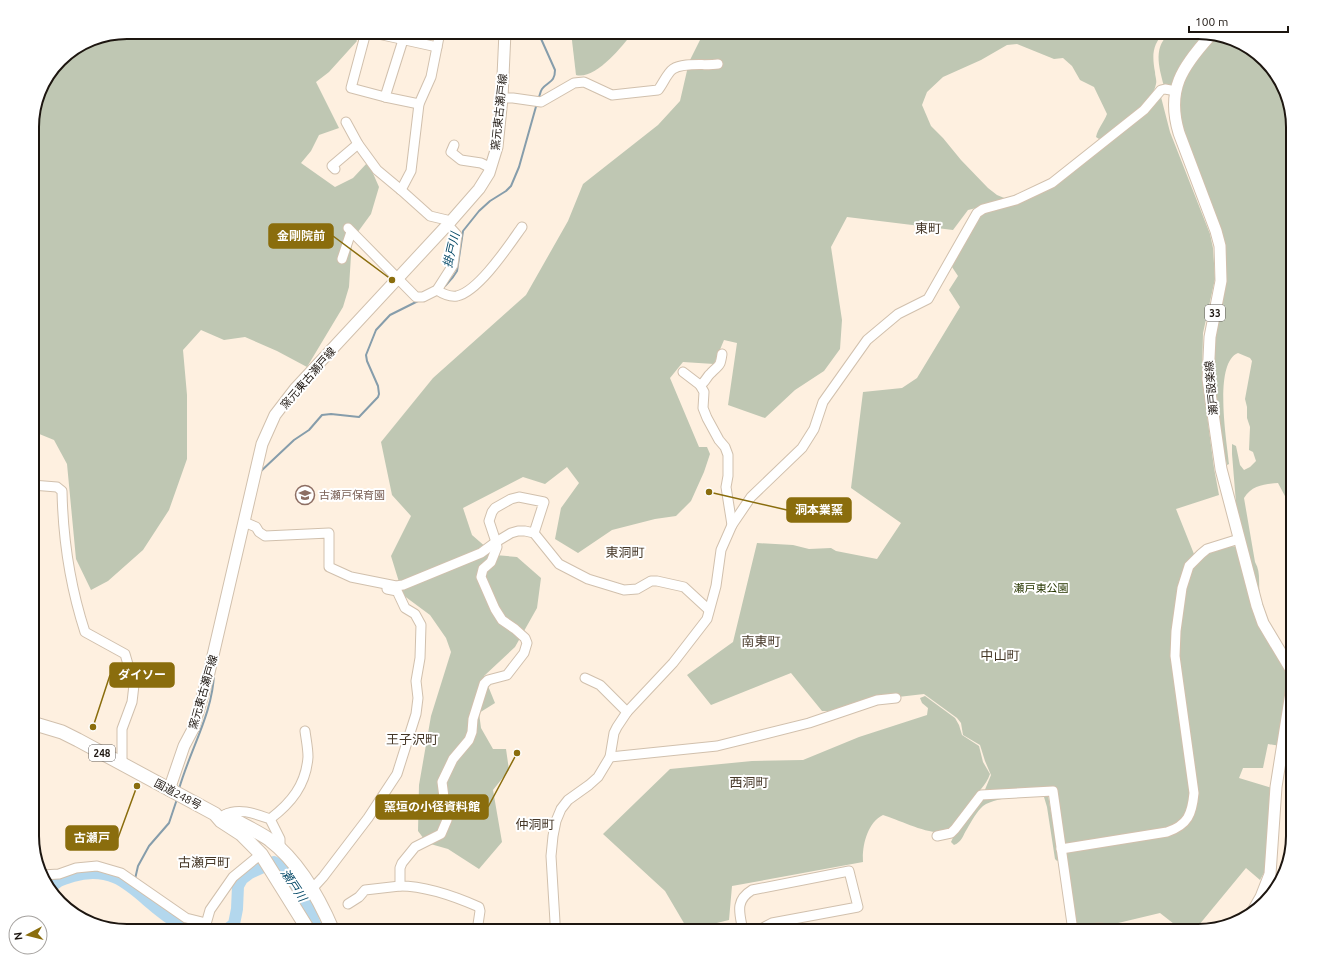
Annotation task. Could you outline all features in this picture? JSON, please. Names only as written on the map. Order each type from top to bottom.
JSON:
[{"type":"highway","name":"国道248号","points":[[39,725],[62,732],[122,763],[175,793],[269,839],[293,861],[312,889],[330,924]]},
{"type":"highway","name":"国道248号","points":[[220,815],[221,821],[241,834],[263,856],[305,924]]},
{"type":"main road","name":"窯元東古瀬戸線","points":[[175,793],[184,746],[193,729],[206,684],[262,444],[275,415],[295,389],[449,223],[479,189],[489,173],[497,147],[502,98],[505,39]]},
{"type":"main road","name":"瀬戸設楽線","points":[[1207,40],[1193,55],[1186,66],[1176,91],[1174,108],[1176,121],[1216,231],[1220,246],[1221,281],[1210,337],[1208,379],[1221,468],[1257,606],[1263,623],[1286,661]]},
{"type":"main road","points":[[1261,897],[1270,874],[1276,787],[1286,724]]},
{"type":"street","points":[[365,39],[351,88],[419,104]]},
{"type":"street","points":[[398,39],[437,47]]},
{"type":"street","points":[[401,190],[411,171],[419,104],[432,77],[439,39]]},
{"type":"street","points":[[385,97],[403,40]]},
{"type":"street","points":[[502,98],[513,98],[538,102],[574,83],[584,82],[612,95],[658,90],[672,70],[682,65],[718,64]]},
{"type":"street","points":[[555,924],[551,856],[556,821],[564,804],[598,777],[610,757],[614,733],[627,712],[673,663],[707,619],[716,586],[721,550],[732,525],[751,497],[802,448],[814,428],[824,402],[867,340],[898,314],[928,299],[977,213],[1016,200],[1052,183],[1144,110],[1161,90],[1165,89],[1176,91]]},
{"type":"street","points":[[342,259],[350,230],[416,297],[423,297],[438,291],[453,265],[457,235],[449,223],[430,216],[377,170],[358,144],[346,122]]},
{"type":"street","points":[[335,169],[332,166],[358,144]]},
{"type":"street","points":[[454,145],[451,152],[461,160],[481,163],[491,168]]},
{"type":"street","points":[[438,291],[443,294],[456,296],[463,294],[479,283],[522,227]]},
{"type":"street","points":[[700,385],[704,383],[710,373],[719,367],[722,354]]},
{"type":"street","points":[[683,372],[700,385],[704,392],[703,408],[728,455],[728,476],[726,487],[732,525]]},
{"type":"street","points":[[39,486],[57,487],[62,491],[65,546],[70,578],[86,632],[125,654],[134,685],[132,702],[122,729],[122,763]]},
{"type":"street","points":[[400,886],[400,868],[402,863],[415,848],[441,834],[447,820],[442,782],[453,759],[461,750],[462,746],[469,740],[472,732],[473,719],[484,684],[488,680],[506,675],[524,653],[527,643],[525,638],[502,620],[495,609],[481,577],[483,569],[491,562],[497,547],[489,521],[492,512],[511,499],[519,497],[544,502],[534,533]]},
{"type":"street","points":[[244,522],[256,527],[259,532],[265,536],[328,533],[329,567],[351,577],[384,584],[404,585],[481,553],[496,542],[518,531],[534,533],[559,564],[588,578],[624,590],[637,589],[651,581],[684,587],[709,610]]},
{"type":"street","points":[[1061,849],[1167,832],[1184,823],[1190,815],[1194,793],[1175,656],[1176,631],[1182,588],[1189,566],[1201,554],[1207,549],[1239,539]]},
{"type":"street","points":[[312,889],[323,877],[368,818],[397,774],[416,714],[418,698],[416,681],[420,658],[421,625],[415,614],[405,608],[397,591],[384,589],[384,584]]},
{"type":"street","points":[[585,678],[600,685],[627,712]]},
{"type":"street","points":[[610,757],[717,746],[809,723],[873,701],[896,698]]},
{"type":"street","points":[[270,819],[293,799],[299,788],[308,757],[306,731]]},
{"type":"street","points":[[937,836],[951,832],[955,829],[981,795],[1053,791],[1072,924]]},
{"type":"street","points":[[220,815],[229,812],[249,812],[270,819],[280,839],[280,848]]},
{"type":"street","points":[[206,924],[210,910],[233,877],[263,856]]},
{"type":"street","points":[[49,875],[58,874],[76,868],[97,866],[121,873],[186,918],[199,924]]},
{"type":"street","points":[[742,924],[739,905],[745,895],[752,890],[849,871],[858,907],[770,924]]},
{"type":"street","points":[[348,904],[359,897],[365,890],[400,886],[420,888],[455,897],[478,907],[480,911],[477,924]]},
{"type":"green space","points":[[356,39],[357,41],[329,72],[316,82],[339,128],[319,135],[311,151],[301,163],[335,187],[353,178],[368,162],[379,187],[371,214],[352,240],[349,287],[343,307],[307,367],[277,351],[245,337],[224,340],[201,330],[183,350],[187,395],[187,459],[169,510],[143,550],[108,581],[91,590],[76,559],[67,464],[54,440],[39,434],[39,122],[42,105],[54,78],[65,65],[78,54],[88,48],[116,40]]},
{"type":"green space","points":[[572,39],[628,39],[615,54],[599,68],[583,75],[576,75]]},
{"type":"green space","points":[[700,39],[1160,39],[1155,46],[1153,55],[1156,82],[1153,92],[1135,114],[1105,137],[1099,139],[1096,137],[1107,114],[1094,87],[1080,80],[1072,66],[1063,58],[1054,59],[1017,44],[1007,45],[981,60],[943,77],[927,92],[922,105],[931,126],[988,188],[997,195],[1009,200],[968,210],[953,230],[847,217],[831,247],[842,320],[840,349],[824,371],[795,390],[765,418],[728,405],[737,343],[724,340],[714,364],[683,362],[670,378],[699,447],[707,447],[710,454],[691,501],[676,516],[655,519],[612,530],[578,553],[555,539],[561,508],[579,483],[567,467],[545,484],[523,477],[463,508],[472,535],[495,555],[517,557],[541,578],[537,608],[515,647],[484,676],[495,703],[479,713],[481,728],[493,749],[506,749],[509,770],[493,790],[502,842],[479,869],[448,849],[427,843],[418,831],[419,785],[431,716],[451,652],[446,638],[430,615],[403,595],[391,556],[411,516],[392,495],[381,442],[433,378],[526,295],[568,221],[583,184],[658,125],[680,101],[689,62]]},
{"type":"green space","points":[[1165,39],[1201,39],[1180,65],[1171,87],[1164,86],[1160,71],[1159,50]]},
{"type":"green space","points":[[1214,41],[1237,48],[1251,57],[1268,74],[1277,88],[1285,116],[1286,498],[1278,483],[1259,486],[1251,490],[1244,498],[1255,562],[1259,576],[1260,601],[1237,515],[1232,454],[1232,444],[1236,446],[1240,465],[1244,470],[1256,461],[1253,452],[1249,450],[1250,427],[1247,418],[1245,399],[1252,361],[1250,358],[1238,353],[1230,360],[1226,371],[1223,404],[1229,464],[1227,465],[1221,441],[1212,364],[1225,264],[1180,122],[1180,97],[1183,85],[1189,70]]},
{"type":"green space","name":"瀬戸東公園","points":[[1161,97],[1170,132],[1210,234],[1213,248],[1215,279],[1203,333],[1202,377],[1219,495],[1176,509],[1196,559],[1223,548],[1233,546],[1237,547],[1286,664],[1286,703],[1280,746],[1268,744],[1263,768],[1243,768],[1239,778],[1272,788],[1265,871],[1260,880],[1246,868],[1200,924],[1174,924],[1160,913],[1114,924],[1077,924],[1056,788],[984,792],[991,775],[980,745],[963,735],[961,723],[957,718],[924,694],[898,697],[831,711],[822,711],[791,673],[711,705],[687,675],[733,642],[757,543],[793,545],[809,549],[831,548],[836,551],[877,559],[901,523],[851,488],[863,392],[902,388],[917,378],[960,307],[949,290],[958,276],[952,267],[976,220],[984,212],[1050,187]]},
{"type":"green space","points":[[925,696],[955,718],[962,735],[979,746],[983,762],[990,774],[986,782],[960,818],[948,831],[933,832],[924,830],[883,815],[873,823],[869,829],[863,849],[863,862],[732,886],[729,920],[713,924],[684,924],[665,891],[603,834],[670,769],[752,761],[803,760],[859,737],[927,715],[928,708],[922,703],[920,698]]},
{"type":"green space","points":[[1048,795],[1059,860],[1057,861],[1055,859],[1047,807],[1044,797],[1030,796]]},
{"type":"green space","points":[[1011,798],[989,803],[983,806],[974,817],[961,840],[954,845],[951,842],[956,831],[978,800]]},
{"type":"waterway","name":"掛戸川","points":[[538,99],[544,86],[552,80],[555,74],[555,70],[541,39]]},
{"type":"waterway","name":"掛戸川","points":[[445,286],[457,271],[463,231],[479,211],[511,186],[519,167],[537,103]]},
{"type":"waterway","name":"掛戸川","points":[[260,472],[294,440],[309,430],[322,415],[331,414],[359,417],[378,397],[378,386],[367,361],[366,355],[376,330],[390,315],[420,300]]},
{"type":"waterway","points":[[179,789],[210,703],[214,673]]},
{"type":"waterway","points":[[135,879],[138,866],[149,846],[169,823],[177,799]]},
{"type":"waterway","name":"瀬戸川","points":[[234,924],[237,909],[238,886],[242,879],[250,873],[274,862],[284,867],[304,898],[315,924]]},
{"type":"waterway","name":"瀬戸川","points":[[54,885],[63,879],[73,876],[91,873],[106,875],[132,887],[167,917],[179,924]]},
{"type":"place","name":"金剛院前","points":[[392,280]]},
{"type":"place","name":"洞本業窯","points":[[709,492]]},
{"type":"place","name":"古瀬戸保育園","points":[[305,495]]},
{"type":"place","name":"ダイソー","points":[[93,727]]},
{"type":"place","name":"窯垣の小径資料館","points":[[517,753]]},
{"type":"place","name":"古瀬戸","points":[[137,786]]},
{"type":"district","name":"東町","points":[[928,228]]},
{"type":"district","name":"東洞町","points":[[625,552]]},
{"type":"district","name":"南東町","points":[[761,641]]},
{"type":"district","name":"中山町","points":[[1000,655]]},
{"type":"district","name":"王子沢町","points":[[412,739]]},
{"type":"district","name":"西洞町","points":[[749,782]]},
{"type":"district","name":"仲洞町","points":[[535,824]]},
{"type":"district","name":"古瀬戸町","points":[[204,862]]}]
